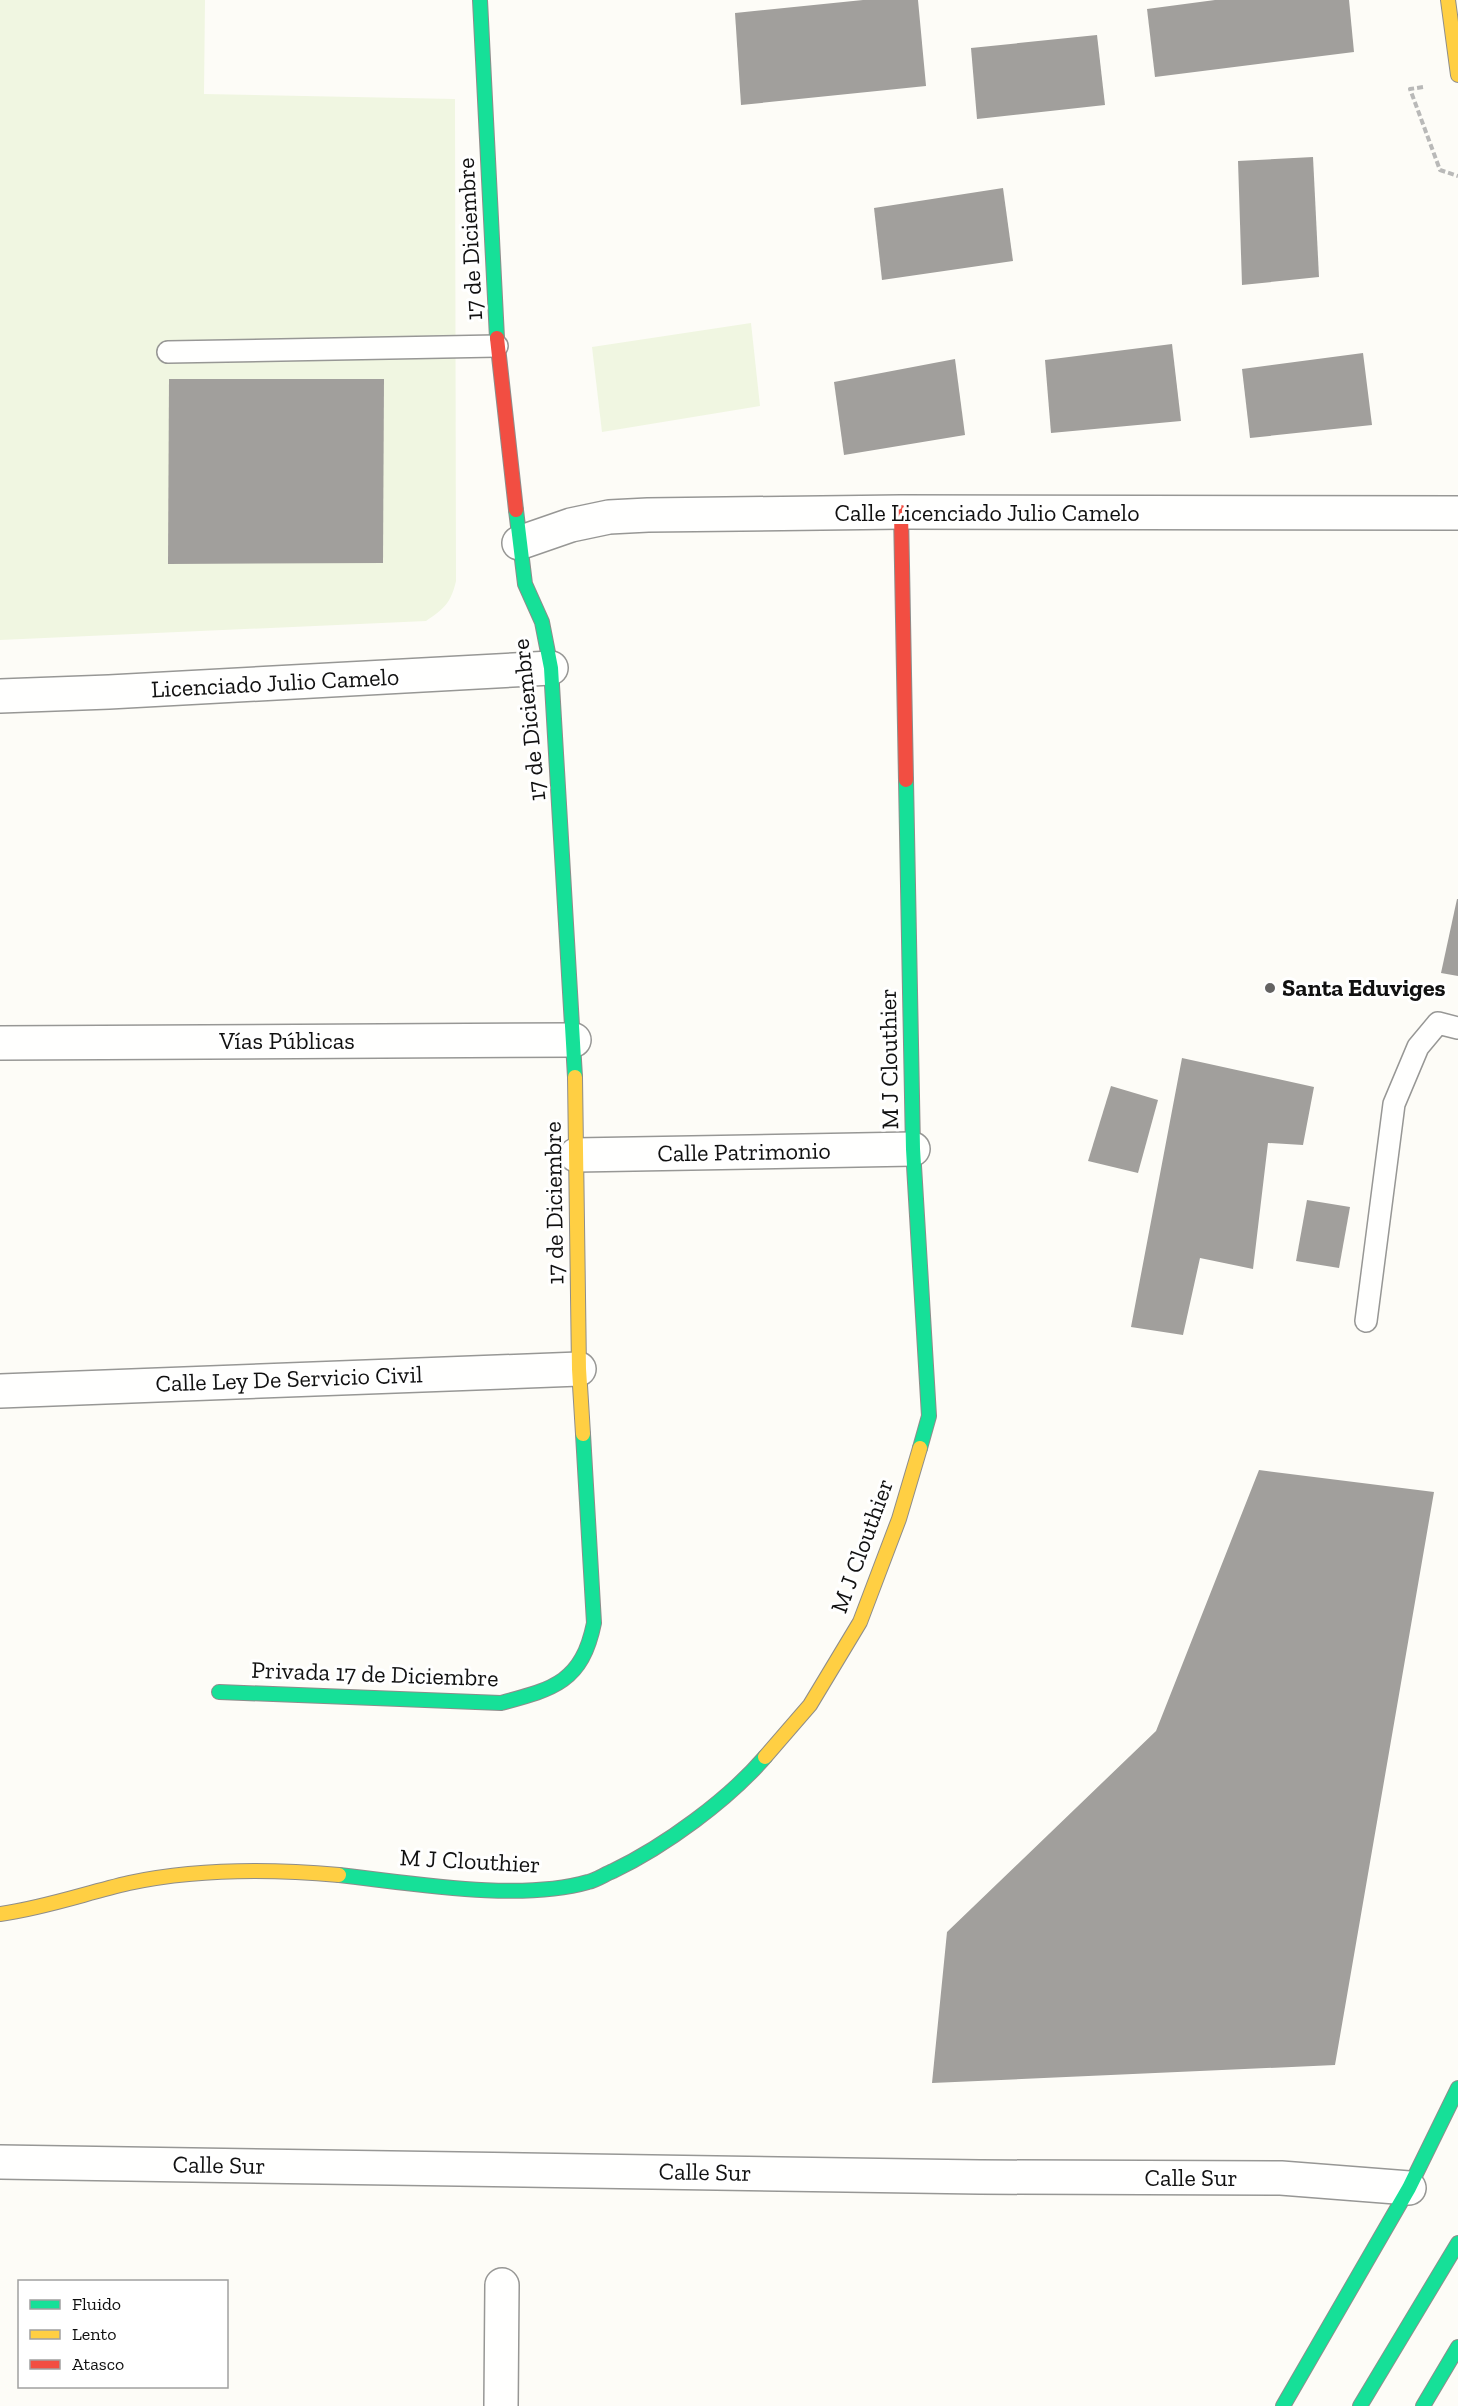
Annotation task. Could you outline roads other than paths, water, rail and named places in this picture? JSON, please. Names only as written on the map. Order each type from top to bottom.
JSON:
[{"type":"street","name":"17 de Diciembre","points":[[480,0],[497,346],[525,584],[542,622],[551,668],[574,1040],[579,1370]]},
{"type":"street","points":[[1448,0],[1458,75]]},
{"type":"street","name":"Calle Licenciado Julio Camelo","points":[[519,543],[571,525],[609,517],[901,512],[1458,513]]},
{"type":"street","name":"M J Clouthier","points":[[0,1914],[32,1910],[130,1883],[211,1872],[334,1875],[467,1888],[537,1890],[589,1882],[634,1862],[690,1824],[752,1772],[810,1705],[860,1622],[899,1519],[929,1416],[913,1149],[901,512]]},
{"type":"street","name":"Licenciado Julio Camelo","points":[[0,696],[551,668]]},
{"type":"street","name":"Vías Públicas","points":[[0,1043],[574,1040]]},
{"type":"street","name":"Calle Patrimonio","points":[[576,1155],[913,1149]]},
{"type":"street","name":"Calle Ley De Servicio Civil","points":[[0,1391],[579,1370]]},
{"type":"street","name":"Privada 17 de Diciembre","points":[[219,1692],[501,1703],[560,1683],[577,1670],[591,1645],[594,1623],[579,1370]]},
{"type":"street","points":[[1283,2406],[1409,2188],[1458,2088]]},
{"type":"street","name":"Calle Sur","points":[[0,2162],[968,2177],[1281,2178],[1409,2188]]},
{"type":"street","points":[[1359,2406],[1458,2243]]},
{"type":"street","points":[[501,2406],[502,2285]]},
{"type":"street","points":[[1423,2406],[1458,2347]]},
{"type":"lane","points":[[168,352],[497,346]]},
{"type":"lane","points":[[1366,1321],[1395,1104],[1418,1047],[1424,1039],[1438,1023],[1458,1028]]},
{"type":"place","name":"Santa Eduviges","points":[[1270,988]]}]
